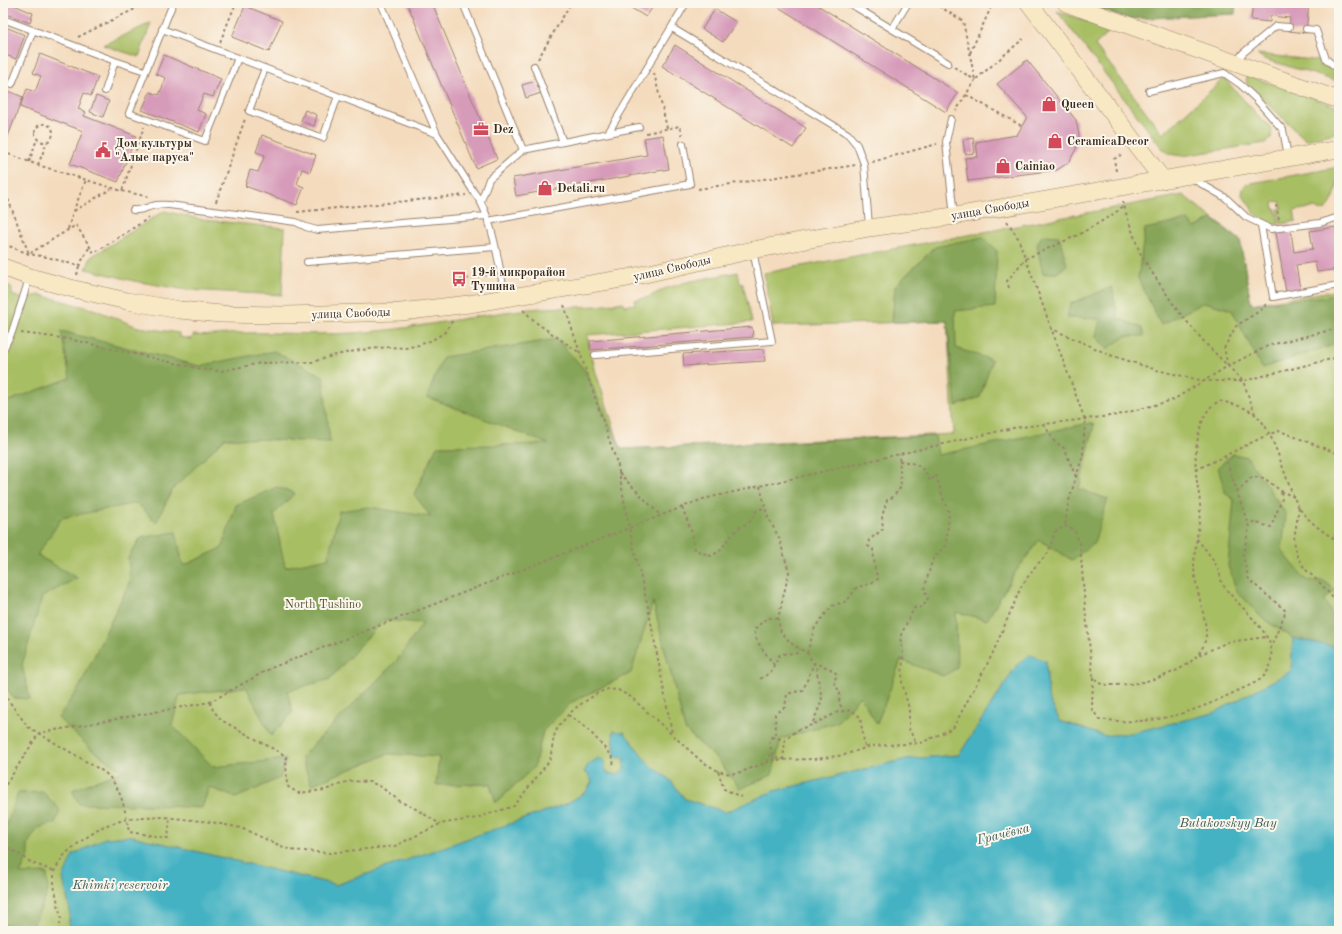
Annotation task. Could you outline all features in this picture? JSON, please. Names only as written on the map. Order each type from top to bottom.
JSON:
[{"type":"main road","points":[[1029,3],[1164,180]]},
{"type":"main road","points":[[1066,3],[1339,100]]},
{"type":"main road","name":"улица Свободы","points":[[3,267],[74,289],[180,310],[222,314],[285,315],[400,312],[470,304],[626,278],[753,250],[869,228],[954,216],[998,207],[1164,180],[1339,149]]},
{"type":"lane","points":[[173,3],[129,113],[205,141],[238,58]]},
{"type":"lane","points":[[381,3],[437,134],[481,201],[495,247],[506,298]]},
{"type":"lane","points":[[463,3],[523,150]]},
{"type":"lane","points":[[608,133],[686,3]]},
{"type":"lane","points":[[848,3],[948,63]]},
{"type":"lane","points":[[892,29],[908,3]]},
{"type":"lane","points":[[3,20],[145,71]]},
{"type":"lane","points":[[1236,63],[1243,53],[1276,26],[1289,27]]},
{"type":"lane","points":[[672,28],[848,134],[857,145],[864,164],[869,228]]},
{"type":"lane","points":[[162,29],[437,134]]},
{"type":"lane","points":[[1306,29],[1316,30],[1326,59],[1339,70]]},
{"type":"lane","points":[[12,84],[33,31]]},
{"type":"lane","points":[[105,91],[115,61]]},
{"type":"lane","points":[[534,66],[563,142]]},
{"type":"lane","points":[[265,68],[249,111],[323,138],[338,96]]},
{"type":"lane","points":[[1149,91],[1224,73],[1241,85],[1256,99],[1283,130],[1289,158]]},
{"type":"lane","points":[[951,118],[946,142],[954,216]]},
{"type":"lane","points":[[481,201],[489,179],[523,150],[639,127]]},
{"type":"lane","points":[[133,210],[141,211],[150,206],[159,204],[169,205],[296,222],[317,230],[487,219],[690,184],[683,144]]},
{"type":"lane","points":[[1187,175],[1226,198],[1246,217],[1271,229],[1320,223],[1339,217]]},
{"type":"lane","points":[[1261,225],[1273,297],[1339,285]]},
{"type":"lane","points":[[307,262],[495,247]]},
{"type":"lane","points":[[595,355],[772,341],[753,250]]},
{"type":"lane","points":[[3,350],[12,332],[30,276]]},
{"type":"path","points":[[66,43],[147,3]]},
{"type":"path","points":[[217,50],[236,3]]},
{"type":"path","points":[[534,66],[571,3]]},
{"type":"path","points":[[934,3],[963,21],[975,80]]},
{"type":"path","points":[[970,54],[993,3]]},
{"type":"path","points":[[951,118],[975,80],[1023,40]]},
{"type":"path","points":[[651,61],[667,128]]},
{"type":"path","points":[[948,63],[975,80]]},
{"type":"path","points":[[966,95],[1022,126]]},
{"type":"path","points":[[215,205],[249,111]]},
{"type":"path","points":[[29,162],[37,139],[35,129],[41,124],[46,123],[54,132],[53,136],[47,142],[38,165]]},
{"type":"path","points":[[639,127],[641,134],[680,126],[683,144]]},
{"type":"path","points":[[122,191],[141,136]]},
{"type":"path","points":[[37,139],[47,142]]},
{"type":"path","points":[[690,184],[699,190],[864,164],[946,142]]},
{"type":"path","points":[[3,152],[38,165],[112,188],[152,197]]},
{"type":"path","points":[[1116,171],[1114,159],[1121,155]]},
{"type":"path","points":[[68,230],[73,212],[86,180]]},
{"type":"path","points":[[3,182],[29,254]]},
{"type":"path","points":[[73,212],[112,188]]},
{"type":"path","points":[[296,212],[475,194]]},
{"type":"path","points":[[3,197],[8,199]]},
{"type":"path","points":[[1009,288],[1007,281],[1025,259],[1080,234],[1115,212],[1123,205],[1140,253],[1155,277],[1178,311],[1206,344],[1243,381],[1254,414]]},
{"type":"path","points":[[1276,205],[1281,228]]},
{"type":"path","points":[[998,207],[1018,238],[1085,420],[1083,454],[1068,504],[1065,526]]},
{"type":"path","points":[[29,254],[76,224],[94,252],[150,217]]},
{"type":"path","points":[[4,244],[29,254],[47,257],[79,266],[90,246]]},
{"type":"path","points":[[460,280],[514,271],[515,278]]},
{"type":"path","points":[[1228,366],[1224,348],[1236,326],[1261,310],[1273,297]]},
{"type":"path","points":[[564,305],[619,472],[629,528],[648,607],[672,734]]},
{"type":"path","points":[[521,308],[538,324],[580,353]]},
{"type":"path","points":[[12,332],[69,339],[201,369],[221,371],[261,363],[312,362],[360,350],[389,347],[405,348],[432,340],[444,333],[454,320]]},
{"type":"path","points":[[1050,328],[1110,355],[1157,370],[1204,381],[1243,381],[1339,357]]},
{"type":"path","points":[[3,814],[3,788],[39,733],[210,702],[271,668],[703,499],[1013,428],[1118,415],[1173,400],[1228,366],[1270,345],[1339,328]]},
{"type":"path","points":[[1198,656],[1205,642],[1206,629],[1198,598],[1194,566],[1200,510],[1195,471],[1196,447],[1201,426],[1209,408],[1219,401],[1231,403],[1254,414],[1262,422],[1269,434],[1299,506],[1308,518],[1339,542]]},
{"type":"path","points":[[1044,424],[1054,441],[1064,448],[1076,478]]},
{"type":"path","points":[[1195,471],[1269,434],[1280,431],[1339,454]]},
{"type":"path","points":[[807,653],[815,627],[832,606],[847,601],[857,587],[870,584],[878,579],[875,569],[873,549],[868,546],[869,540],[883,529],[882,516],[888,500],[894,497],[901,487],[899,454]]},
{"type":"path","points":[[59,931],[61,918],[54,885],[54,872],[65,854],[81,841],[104,826],[127,819],[170,818],[211,822],[241,828],[290,850],[329,853],[395,846],[440,824],[476,818],[514,806],[550,760],[554,736],[558,727],[578,706],[608,689],[618,690],[631,697],[701,761],[718,771],[730,774],[741,772],[773,760],[816,759],[844,755],[871,746],[921,743],[953,728],[992,655],[1021,587],[1034,568],[1048,553],[1055,532],[1065,526],[1074,529],[1080,544],[1093,676],[1092,709],[1099,719],[1117,722],[1178,716],[1212,703],[1258,681],[1267,673],[1271,662],[1271,647],[1286,611],[1249,580],[1243,556],[1248,527],[1226,456]]},
{"type":"path","points":[[899,461],[914,462],[927,474],[930,481],[936,475],[949,512],[946,545],[932,561],[924,590],[928,598],[923,607],[914,608],[900,637],[903,653],[902,682],[909,709],[909,729],[916,744]]},
{"type":"path","points":[[619,472],[660,515]]},
{"type":"path","points":[[1237,492],[1252,477],[1264,478],[1281,491],[1295,498]]},
{"type":"path","points":[[760,486],[767,515],[779,538],[789,572],[778,619],[781,633],[792,644],[807,653],[816,667],[822,700],[812,725]]},
{"type":"path","points":[[1246,520],[1271,527],[1282,499],[1281,491]]},
{"type":"path","points":[[1299,506],[1294,540],[1297,556],[1305,569],[1322,584],[1339,605]]},
{"type":"path","points":[[682,507],[692,532],[695,550],[711,556],[721,550],[728,539],[740,526],[750,522],[757,510],[765,508]]},
{"type":"path","points":[[1197,539],[1208,551],[1219,570],[1222,585],[1263,631],[1271,647]]},
{"type":"path","points":[[774,665],[757,642],[754,630],[766,618],[773,617],[778,619]]},
{"type":"path","points":[[1093,676],[1098,683],[1106,685],[1130,684],[1158,679],[1179,669],[1198,656],[1228,642],[1266,637]]},
{"type":"path","points":[[760,679],[770,673],[780,654],[797,653],[800,649]]},
{"type":"path","points":[[814,663],[829,668],[837,674],[834,682],[840,694],[839,702],[844,711]]},
{"type":"path","points":[[779,760],[772,753],[769,740],[776,732],[775,714],[785,706],[786,694],[803,690],[814,663]]},
{"type":"path","points":[[3,693],[28,726],[113,779],[119,791],[129,832],[168,838],[170,818]]},
{"type":"path","points":[[210,702],[213,710],[221,720],[286,756],[288,786],[298,793],[325,790],[349,781],[370,782],[381,787],[401,802],[416,809],[440,824]]},
{"type":"path","points":[[783,760],[785,740],[797,730],[812,725],[838,712],[844,711],[851,710],[860,717],[865,748]]},
{"type":"path","points":[[568,715],[580,721],[609,753],[614,760],[613,765]]},
{"type":"path","points":[[772,737],[785,740]]},
{"type":"path","points":[[767,762],[772,753]]},
{"type":"path","points":[[718,771],[724,789],[741,797]]},
{"type":"path","points":[[3,844],[32,863],[54,872]]},
{"type":"green space","points":[[1083,3],[1236,3],[1235,14],[1129,19]]},
{"type":"green space","points":[[1057,11],[1111,30],[1095,45],[1163,134],[1224,78],[1262,120],[1269,125],[1272,130],[1271,138],[1265,143],[1182,156],[1169,154],[1161,147]]},
{"type":"green space","points":[[151,23],[139,57],[103,45]]},
{"type":"green space","points":[[1257,54],[1322,61],[1332,68],[1336,81],[1264,59]]},
{"type":"green space","points":[[1246,75],[1339,107],[1339,132],[1306,140],[1247,84]]},
{"type":"green space","points":[[1339,167],[1336,190],[1328,207],[1324,210],[1313,208],[1294,211],[1296,221],[1281,224],[1278,209],[1282,208],[1280,201],[1273,203],[1274,209],[1276,209],[1279,224],[1267,222],[1257,215],[1242,195],[1243,188],[1246,184]]},
{"type":"green space","name":"North Tushino","points":[[1183,195],[1240,240],[1251,304],[1339,290],[1339,648],[1294,638],[1291,671],[1214,713],[1131,733],[1104,736],[1060,721],[1048,697],[1046,661],[1017,665],[959,755],[907,759],[774,791],[726,812],[685,799],[669,779],[649,764],[624,732],[613,731],[615,757],[625,758],[624,769],[617,775],[608,773],[605,768],[605,761],[598,759],[589,764],[584,772],[588,774],[592,782],[586,792],[566,804],[336,885],[132,836],[105,838],[63,878],[70,911],[68,931],[3,931],[3,284],[10,286],[12,295],[26,300],[29,297],[40,295],[93,309],[138,327],[179,333],[179,337],[192,339],[193,335],[206,336],[238,333],[351,333],[407,328],[529,309],[600,306],[623,302],[624,306],[635,304],[635,300],[649,297],[664,289],[687,282],[738,272],[740,283],[743,284],[752,322],[587,335],[596,373],[621,449],[954,434],[947,321],[773,326],[764,273]]},
{"type":"green space","points":[[164,211],[205,220],[285,228],[282,295],[187,290],[134,281],[86,269],[91,257]]},
{"type":"green space","points":[[1212,219],[1240,240],[1251,304],[1339,295],[1339,343],[1262,368],[1232,310],[1204,302],[1161,325],[1138,278],[1145,229],[1188,220],[1195,228]]},
{"type":"green space","points":[[1042,235],[1059,236],[1067,265],[1057,273],[1043,274],[1037,245]]},
{"type":"green space","points":[[983,237],[997,251],[995,307],[955,311],[956,348],[992,360],[980,397],[956,406],[947,321],[892,322],[895,286],[935,247]]},
{"type":"green space","points":[[1112,287],[1118,318],[1142,328],[1144,336],[1126,336],[1107,349],[1096,337],[1100,319],[1067,318],[1070,304]]},
{"type":"green space","points":[[61,331],[199,366],[274,351],[323,376],[330,442],[225,438],[172,490],[156,523],[137,503],[62,518],[37,555],[77,578],[42,597],[22,665],[30,699],[13,698],[3,682],[3,403],[70,378]]},
{"type":"green space","points":[[557,339],[585,370],[621,449],[935,436],[938,455],[1090,423],[1094,425],[1079,489],[1108,499],[1094,543],[1072,560],[1039,540],[1014,574],[987,620],[956,612],[957,668],[943,676],[901,660],[877,724],[860,696],[837,722],[781,739],[772,775],[740,789],[718,760],[685,730],[653,602],[631,673],[572,702],[543,731],[534,767],[496,803],[490,784],[436,785],[439,757],[388,754],[311,785],[301,757],[398,659],[423,623],[383,620],[330,679],[287,691],[293,712],[271,736],[246,687],[180,695],[172,725],[213,767],[286,759],[280,778],[236,798],[209,787],[202,808],[148,805],[79,804],[72,790],[123,771],[92,750],[58,718],[80,686],[130,581],[128,558],[140,538],[176,532],[183,566],[222,548],[236,505],[277,487],[295,493],[274,514],[285,567],[328,558],[339,511],[369,507],[431,517],[414,494],[437,446],[549,444],[427,397],[443,357]]},
{"type":"green space","points":[[1233,454],[1247,457],[1286,514],[1282,551],[1307,581],[1324,581],[1336,590],[1324,600],[1335,620],[1339,619],[1339,648],[1293,638],[1263,619],[1237,591],[1228,566],[1234,500],[1225,492],[1218,467]]},
{"type":"green space","points":[[43,792],[60,810],[55,823],[38,828],[27,845],[29,855],[20,874],[47,873],[48,892],[33,926],[38,931],[20,931],[3,924],[3,834],[18,793]]},
{"type":"water","name":"Butakovskyy Bay","points":[[1293,638],[1339,648],[1338,931],[68,931],[70,911],[63,878],[73,855],[105,838],[132,836],[336,885],[566,804],[586,792],[592,782],[588,774],[584,772],[589,764],[598,758],[605,761],[605,768],[608,773],[617,775],[624,769],[625,758],[615,757],[613,731],[624,732],[649,764],[669,779],[685,799],[726,812],[774,791],[907,759],[959,755],[1017,665],[1030,655],[1046,661],[1048,697],[1060,721],[1104,736],[1131,733],[1214,713],[1291,671]]},
{"type":"building","points":[[3,3],[9,3],[33,13],[30,23],[3,13]]},
{"type":"building","points":[[407,3],[432,3],[497,159],[476,168]]},
{"type":"building","points":[[623,3],[644,3],[652,8],[646,17]]},
{"type":"building","points":[[772,3],[814,3],[958,93],[946,112]]},
{"type":"building","points":[[1253,3],[1295,5],[1295,3],[1309,3],[1306,33],[1289,31],[1290,18],[1270,16],[1270,22],[1251,20]]},
{"type":"building","points":[[245,6],[282,21],[269,52],[232,37]]},
{"type":"building","points":[[715,9],[736,22],[723,42],[702,29]]},
{"type":"building","points":[[3,26],[25,35],[16,59],[3,54]]},
{"type":"building","points":[[675,45],[806,128],[793,148],[662,66]]},
{"type":"building","points":[[40,54],[98,77],[91,96],[84,93],[78,109],[86,112],[84,116],[136,136],[118,182],[70,164],[83,131],[20,107],[27,89],[35,92],[41,76],[33,73]]},
{"type":"building","points":[[164,55],[221,79],[213,97],[204,94],[197,110],[206,114],[199,132],[142,110],[150,92],[159,95],[166,78],[156,74]]},
{"type":"building","points":[[1027,60],[1076,120],[1079,135],[1076,149],[1069,162],[1057,170],[968,181],[965,158],[978,157],[976,142],[1017,135],[1027,117],[997,84]]},
{"type":"building","points":[[536,81],[541,93],[526,98],[522,85]]},
{"type":"building","points":[[3,89],[23,97],[5,144],[3,143]]},
{"type":"building","points":[[96,96],[109,101],[103,117],[90,112]]},
{"type":"building","points":[[305,110],[317,115],[314,126],[301,121]]},
{"type":"building","points":[[262,135],[316,155],[310,172],[302,169],[297,184],[304,187],[297,205],[245,186],[250,170],[258,172],[265,155],[256,152]]},
{"type":"building","points":[[663,135],[669,169],[516,196],[513,178],[647,155],[644,138]]},
{"type":"building","points":[[973,138],[975,153],[965,154],[963,140]]},
{"type":"building","points":[[1290,225],[1294,252],[1313,249],[1310,231],[1335,227],[1339,251],[1339,269],[1317,272],[1315,262],[1296,265],[1300,289],[1286,292],[1275,227]]},
{"type":"building","points":[[752,327],[753,337],[590,350],[590,341]]},
{"type":"building","points":[[764,349],[765,361],[684,366],[683,354]]},
{"type":"place","name":"Queen","points":[[1049,104]]},
{"type":"place","name":"Dez","points":[[481,129]]},
{"type":"place","name":"CeramicaDecor","points":[[1055,141]]},
{"type":"place","name":"Дом культуры \"Алые паруса\"","points":[[103,150]]},
{"type":"place","name":"Cainiao","points":[[1003,166]]},
{"type":"place","name":"Detali.ru","points":[[545,188]]},
{"type":"place","name":"19-й микрорайон Тушина","points":[[459,279]]},
{"type":"water label","name":"Грачёвка","points":[[1003,833]]},
{"type":"water label","name":"Khimki reservoir","points":[[120,884]]}]
